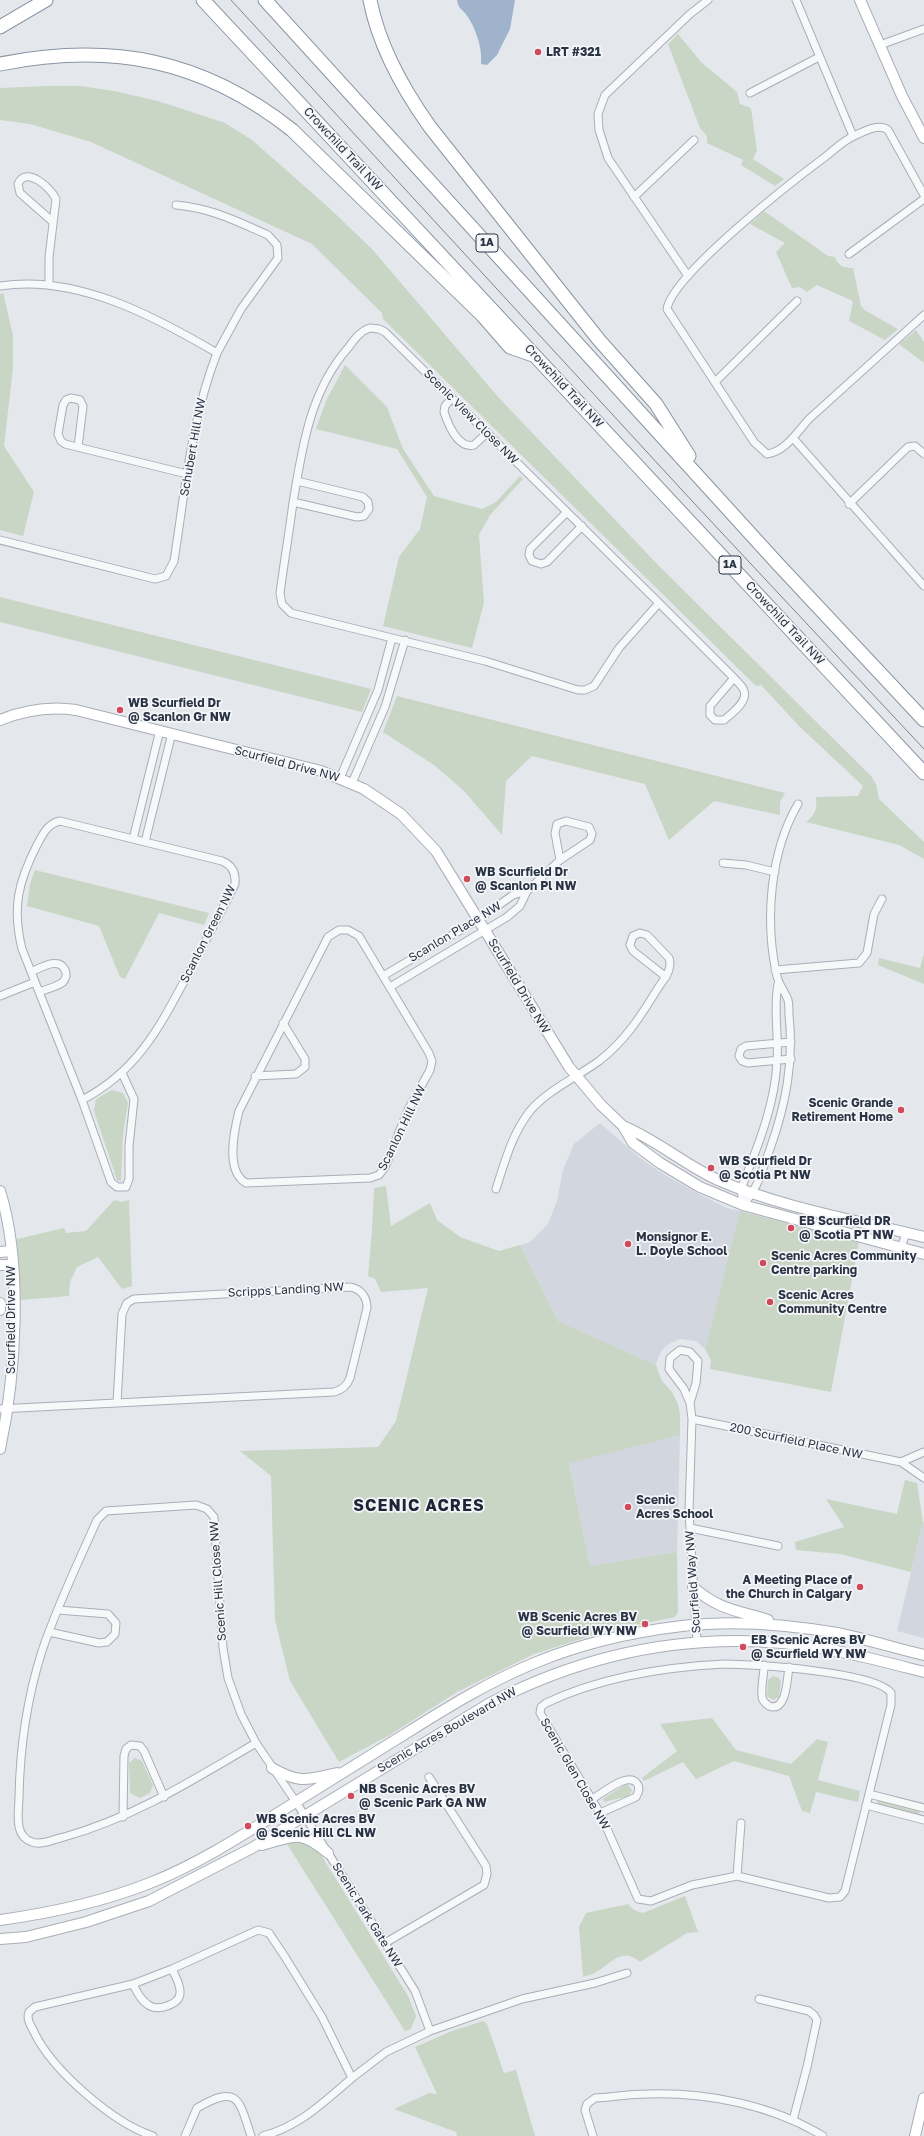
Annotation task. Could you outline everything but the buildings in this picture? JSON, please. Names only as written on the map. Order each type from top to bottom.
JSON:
[{"type":"highway","points":[[0,27],[46,0]]},
{"type":"highway","name":"Crowchild Trail NW","points":[[204,0],[924,772]]},
{"type":"highway","name":"1A","points":[[266,0],[708,486],[924,720]]},
{"type":"highway","points":[[370,0],[379,33],[392,67],[422,116],[599,340],[656,404],[708,486]]},
{"type":"highway","points":[[0,64],[56,55],[121,56],[156,62],[192,73],[245,97],[268,111],[292,130],[477,311],[510,347],[536,356]]},
{"type":"highway","points":[[906,700],[924,708]]},
{"type":"street","points":[[688,276],[608,158],[599,130],[598,114],[602,101],[690,14],[708,0]]},
{"type":"street","points":[[796,0],[853,136]]},
{"type":"street","points":[[860,0],[902,96],[924,138]]},
{"type":"street","points":[[880,45],[924,29]]},
{"type":"street","points":[[750,93],[819,57]]},
{"type":"street","points":[[924,195],[888,130],[884,126],[879,126],[853,136],[753,213],[688,276],[670,300],[667,309],[754,442],[763,452],[772,453],[792,438],[809,419],[924,315]]},
{"type":"street","points":[[634,197],[694,140]]},
{"type":"street","points":[[49,285],[53,222],[56,203],[54,195],[35,178],[28,176],[21,178],[18,187],[20,193],[53,222]]},
{"type":"street","points":[[849,254],[924,199]]},
{"type":"street","name":"Schubert Hill NW","points":[[0,540],[155,579],[163,578],[169,573],[174,561],[196,419],[209,375],[217,353],[241,309],[276,262],[278,248],[268,235],[217,212],[205,208],[176,205]]},
{"type":"street","points":[[0,286],[25,284],[49,285],[87,294],[137,311],[186,335],[217,353]]},
{"type":"street","points":[[715,382],[797,301]]},
{"type":"street","name":"Scenic View Close NW","points":[[374,328],[385,332],[452,398],[659,603],[619,648],[597,683],[585,690],[578,690],[513,669],[405,640],[291,613],[282,604],[280,593],[305,434],[319,394],[342,354],[366,329],[374,328]]},
{"type":"street","points":[[78,447],[83,406],[80,400],[72,398],[66,400],[63,405],[58,434],[61,441],[78,447],[187,474]]},
{"type":"street","points":[[452,398],[445,406],[444,412],[459,441],[464,445],[471,445],[476,443],[487,433]]},
{"type":"street","points":[[792,438],[849,504],[924,586]]},
{"type":"street","points":[[849,504],[908,447],[915,446],[924,454]]},
{"type":"street","points":[[294,502],[357,517],[364,516],[369,509],[368,502],[363,497],[297,480]]},
{"type":"street","points":[[567,512],[530,549],[529,555],[532,561],[541,564],[547,562],[582,526]]},
{"type":"street","points":[[659,603],[734,678],[744,689],[743,699],[724,720],[715,720],[710,715],[710,706],[734,678]]},
{"type":"street","points":[[340,778],[378,690],[392,638]]},
{"type":"street","points":[[352,783],[385,707],[405,640]]},
{"type":"street","name":"Scurfield Drive NW","points":[[0,720],[17,713],[64,708],[160,730],[321,771],[352,783],[389,805],[424,836],[448,869],[576,1076],[601,1105],[623,1126],[633,1144],[660,1163],[700,1187],[743,1206],[924,1254]]},
{"type":"street","points":[[133,838],[160,730]]},
{"type":"street","points":[[145,842],[172,733]]},
{"type":"street","points":[[743,1206],[754,1194],[784,1110],[788,1085],[791,1042],[788,1000],[778,984],[775,970],[770,904],[786,830],[798,804]]},
{"type":"street","name":"Scanlon Place NW","points":[[390,987],[485,930],[520,906],[528,891],[560,860],[590,840],[592,834],[588,827],[566,821],[557,824],[555,834],[560,860]]},
{"type":"street","name":"Scanlon Green NW","points":[[82,1100],[95,1093],[122,1073],[153,1039],[236,881],[232,867],[226,862],[66,822],[55,822],[47,827],[24,870],[16,904],[19,936],[31,972],[82,1100],[112,1184],[120,1188],[126,1187],[130,1179],[129,1146],[134,1098],[122,1073]]},
{"type":"street","points":[[723,863],[746,865],[776,872]]},
{"type":"street","name":"Scanlon Place NW","points":[[383,976],[479,919],[513,895],[528,891]]},
{"type":"street","points":[[775,970],[859,963],[867,953],[874,914],[882,899]]},
{"type":"street","name":"Scanlon Hill NW","points":[[338,930],[348,930],[359,936],[390,987],[429,1053],[432,1062],[430,1070],[397,1136],[386,1167],[379,1175],[370,1178],[252,1185],[241,1180],[236,1173],[234,1166],[235,1126],[242,1101],[328,937],[338,930]]},
{"type":"street","points":[[496,1189],[511,1144],[520,1125],[532,1110],[546,1097],[599,1061],[628,1035],[670,970],[669,958],[646,935],[640,933],[633,936],[630,942],[633,951],[666,976]]},
{"type":"street","points":[[31,972],[54,963],[61,965],[65,970],[66,976],[63,982],[39,992]]},
{"type":"street","points":[[0,996],[35,982]]},
{"type":"street","points":[[743,1206],[741,1189],[771,1105],[778,1043],[775,1000],[778,984]]},
{"type":"street","points":[[255,1076],[296,1074],[305,1067],[305,1059],[283,1023]]},
{"type":"street","points":[[791,1042],[746,1046],[741,1049],[739,1056],[742,1061],[748,1063],[791,1059]]},
{"type":"street","name":"Scurfield Drive NW","points":[[623,1126],[638,1132],[696,1169],[754,1194],[924,1237]]},
{"type":"street","name":"Scurfield Drive NW","points":[[0,1191],[5,1211],[11,1251],[13,1355],[4,1409],[0,1449]]},
{"type":"street","points":[[901,1248],[906,1233]]},
{"type":"street","points":[[0,1252],[11,1251]]},
{"type":"street","points":[[0,1266],[12,1265]]},
{"type":"street","name":"Scripps Landing NW","points":[[4,1409],[117,1403],[338,1391],[347,1384],[350,1378],[367,1308],[366,1300],[359,1290],[350,1287],[134,1299],[127,1303],[122,1314],[117,1403]]},
{"type":"street","name":"Scurfield Drive NW","points":[[0,1303],[0,1310]]},
{"type":"street","name":"Scurfield Way NW","points":[[690,1403],[696,1383],[698,1361],[690,1352],[680,1350],[670,1358],[669,1369],[684,1389],[690,1403],[692,1419],[688,1477],[697,1641]]},
{"type":"street","name":"200 Scurfield Place NW","points":[[692,1419],[901,1462],[924,1478]]},
{"type":"street","points":[[901,1462],[924,1452]]},
{"type":"street","name":"Scenic Hill Close NW","points":[[256,1742],[164,1797],[124,1817],[87,1830],[40,1843],[26,1839],[19,1829],[19,1774],[24,1725],[32,1686],[49,1632],[97,1520],[102,1514],[110,1510],[196,1505],[207,1508],[216,1521],[222,1639],[225,1663],[234,1698],[256,1742],[296,1802]]},
{"type":"street","points":[[690,1528],[778,1546]]},
{"type":"street","points":[[693,1587],[708,1600],[721,1607],[767,1619],[779,1625]]},
{"type":"street","points":[[49,1632],[99,1644],[107,1642],[115,1634],[116,1623],[108,1614],[58,1610]]},
{"type":"street","name":"Scenic Acres Boulevard NW","points":[[0,1920],[48,1913],[102,1900],[151,1883],[190,1864],[296,1802],[458,1701],[498,1679],[536,1662],[610,1638],[657,1629],[697,1625],[731,1623],[779,1625],[839,1634],[924,1655]]},
{"type":"street","name":"Scenic Acres Boulevard NW","points":[[0,1939],[26,1937],[86,1922],[150,1901],[252,1848],[470,1714],[527,1684],[569,1668],[610,1656],[655,1646],[697,1641],[748,1641],[810,1646],[860,1656],[924,1672]]},
{"type":"street","name":"Scenic Glen Close NW","points":[[707,1665],[764,1665],[789,1667],[843,1676],[882,1686],[891,1693],[891,1705],[845,1891],[840,1897],[829,1898],[737,1876],[692,1886],[651,1901],[642,1901],[636,1896],[600,1813],[545,1724],[540,1713],[542,1705],[587,1687],[649,1672],[707,1665]]},
{"type":"street","points":[[764,1665],[762,1697],[765,1703],[772,1706],[779,1705],[784,1700],[789,1667]]},
{"type":"street","points":[[124,1817],[124,1756],[126,1749],[131,1745],[140,1746],[144,1751],[164,1797]]},
{"type":"street","points":[[272,1768],[290,1778],[304,1780],[345,1772]]},
{"type":"street","points":[[384,1944],[484,1885],[487,1880],[486,1866],[429,1777]]},
{"type":"street","points":[[592,1800],[624,1779],[632,1780],[637,1784],[639,1791],[636,1797],[600,1813]]},
{"type":"street","points":[[869,1794],[924,1808]]},
{"type":"street","name":"Scenic Park Gate NW","points":[[296,1802],[415,1991],[430,2031]]},
{"type":"street","points":[[866,1805],[924,1820]]},
{"type":"street","points":[[737,1876],[741,1823]]},
{"type":"street","points":[[252,1848],[299,1836],[314,1840],[328,1853]]},
{"type":"street","points":[[153,2136],[114,2116],[59,2068],[38,2042],[28,2019],[29,2012],[35,2007],[133,1984],[251,1932],[262,1930],[269,1933],[322,2017],[352,2078]]},
{"type":"street","points":[[133,1984],[139,1996],[150,2006],[158,2008],[174,2003],[178,2000],[180,1992],[172,1968]]},
{"type":"street","points":[[264,2136],[283,2130],[299,2121],[386,2052],[430,2031],[522,1999],[595,1983],[626,1972]]},
{"type":"street","points":[[759,1999],[809,2011],[817,2020],[809,2060],[793,2120]]},
{"type":"street","points":[[593,2136],[586,2117],[587,2104],[595,2098],[648,2094],[713,2098],[741,2104],[793,2120],[823,2136]]},
{"type":"street","points":[[185,2136],[197,2108],[223,2096],[230,2096],[240,2103],[251,2136]]},
{"type":"street","points":[[915,2136],[924,2098]]},
{"type":"shaded area","name":"Monsignor E. L. Doyle School","points":[[600,1123],[640,1158],[660,1172],[727,1208],[740,1211],[705,1349],[696,1341],[680,1339],[669,1344],[663,1349],[656,1365],[558,1321],[520,1245],[530,1242],[548,1224],[557,1201],[563,1170],[574,1144]]},
{"type":"shaded area","name":"Scenic Acres School","points":[[680,1435],[677,1552],[590,1566],[569,1462]]},
{"type":"shaded area","points":[[924,1522],[924,1638],[897,1631]]},
{"type":"green space","points":[[678,34],[701,62],[737,92],[740,104],[751,108],[757,151],[753,159],[784,179],[775,186],[741,165],[743,160],[707,143],[707,136],[700,128],[668,44]]},
{"type":"green space","points":[[80,86],[114,91],[158,101],[225,123],[252,140],[327,206],[372,249],[499,398],[659,566],[871,776],[876,784],[879,799],[924,842],[924,859],[899,845],[806,822],[815,811],[816,797],[858,796],[863,786],[799,726],[761,685],[756,686],[383,319],[382,313],[312,244],[91,142],[30,124],[0,120],[0,88]]},
{"type":"green space","points":[[764,211],[828,256],[835,257],[838,263],[842,266],[853,268],[861,306],[866,311],[898,329],[885,340],[849,321],[853,301],[817,285],[807,292],[800,287],[792,288],[776,252],[785,243],[750,224]]},
{"type":"green space","points":[[3,293],[13,335],[13,368],[4,446],[34,492],[23,536],[0,530],[0,294]]},
{"type":"green space","points":[[916,330],[924,342],[924,363],[899,344]]},
{"type":"green space","points":[[345,365],[387,407],[403,449],[434,496],[482,509],[496,502],[520,476],[523,479],[490,515],[479,535],[484,603],[472,648],[383,626],[399,557],[420,529],[427,497],[397,449],[316,429],[326,401]]},
{"type":"green space","points":[[0,597],[371,689],[362,712],[0,622]]},
{"type":"green space","points":[[397,696],[785,793],[780,802],[780,815],[714,801],[669,840],[645,784],[532,756],[506,781],[502,835],[464,791],[434,765],[383,732]]},
{"type":"green space","points":[[35,870],[209,913],[204,925],[159,913],[125,979],[120,977],[99,926],[27,906],[30,884]]},
{"type":"green space","points":[[924,954],[924,984],[878,965],[879,958],[920,968]]},
{"type":"green space","points":[[112,1090],[123,1093],[128,1103],[123,1135],[121,1181],[117,1180],[94,1111],[96,1099]]},
{"type":"green space","points":[[386,1186],[391,1226],[430,1203],[437,1220],[460,1237],[499,1251],[520,1245],[558,1321],[656,1365],[662,1381],[672,1392],[678,1404],[680,1414],[680,1435],[569,1463],[590,1566],[677,1552],[678,1612],[675,1617],[603,1632],[534,1654],[457,1692],[388,1736],[339,1762],[290,1681],[275,1620],[271,1476],[240,1451],[378,1447],[396,1421],[428,1288],[381,1292],[375,1279],[368,1276],[374,1188]]},
{"type":"green space","points":[[114,1200],[122,1202],[129,1200],[132,1286],[122,1289],[98,1257],[77,1267],[70,1282],[69,1296],[21,1300],[17,1239],[64,1228],[66,1233],[86,1231]]},
{"type":"green space","points":[[740,1211],[859,1242],[831,1392],[710,1369],[711,1360],[705,1349]]},
{"type":"green space","points":[[905,1480],[917,1483],[923,1522],[911,1572],[840,1554],[796,1550],[795,1542],[844,1527],[826,1499],[897,1514]]},
{"type":"green space","points":[[773,1676],[779,1678],[781,1682],[779,1697],[773,1700],[767,1696],[768,1680]]},
{"type":"green space","points":[[712,1718],[736,1750],[791,1764],[817,1739],[828,1742],[818,1780],[860,1791],[858,1802],[816,1792],[810,1813],[802,1811],[789,1776],[734,1761],[696,1779],[683,1762],[644,1781],[642,1778],[677,1751],[660,1724]]},
{"type":"green space","points":[[135,1758],[142,1761],[153,1785],[150,1793],[140,1798],[130,1793],[129,1763]]},
{"type":"green space","points":[[624,1785],[628,1785],[632,1790],[629,1796],[604,1802],[603,1799]]},
{"type":"green space","points":[[878,1800],[920,1811],[919,1814],[877,1804]]},
{"type":"green space","points":[[298,1841],[312,1845],[320,1853],[408,1996],[416,2016],[411,2029],[405,2031],[287,1844]]},
{"type":"green space","points":[[685,1896],[698,1932],[687,1933],[640,1962],[628,1956],[618,1957],[593,1974],[583,1977],[579,1927],[586,1913],[628,1904],[634,1910],[643,1913]]},
{"type":"green space","points":[[483,2021],[487,2024],[504,2073],[516,2070],[535,2136],[457,2136],[456,2132],[394,2109],[429,2093],[437,2094],[415,2047],[452,2031]]},
{"type":"water","points":[[457,0],[515,0],[510,29],[497,55],[487,65],[481,64],[481,51],[475,30],[469,18],[459,6]]},
{"type":"tram line","points":[[231,0],[693,502],[924,749]]},
{"type":"place","name":"LRT #321","points":[[538,52]]},
{"type":"place","name":"WB Scurfield Dr @ Scanlon Gr NW","points":[[120,710]]},
{"type":"place","name":"WB Scurfield Dr @ Scanlon Pl NW","points":[[467,879]]},
{"type":"place","name":"Scenic Grande Retirement Home","points":[[901,1110]]},
{"type":"place","name":"WB Scurfield Dr @ Scotia Pt NW","points":[[711,1168]]},
{"type":"place","name":"EB Scurfield DR @ Scotia PT NW","points":[[791,1228]]},
{"type":"place","name":"Monsignor E. L. Doyle School","points":[[628,1244]]},
{"type":"place","name":"Scenic Acres Community Centre parking","points":[[763,1263]]},
{"type":"place","name":"Scenic Acres Community Centre","points":[[770,1302]]},
{"type":"place","name":"Scenic Acres School","points":[[628,1507]]},
{"type":"place","name":"A Meeting Place of the Church in Calgary","points":[[860,1587]]},
{"type":"place","name":"WB Scenic Acres BV @ Scurfield WY NW","points":[[645,1624]]},
{"type":"place","name":"EB Scenic Acres BV @ Scurfield WY NW","points":[[743,1647]]},
{"type":"place","name":"NB Scenic Acres BV @ Scenic Park GA NW","points":[[351,1796]]},
{"type":"place","name":"WB Scenic Acres BV @ Scenic Hill CL NW","points":[[248,1826]]},
{"type":"district","name":"SCENIC ACRES","points":[[419,1506]]}]
